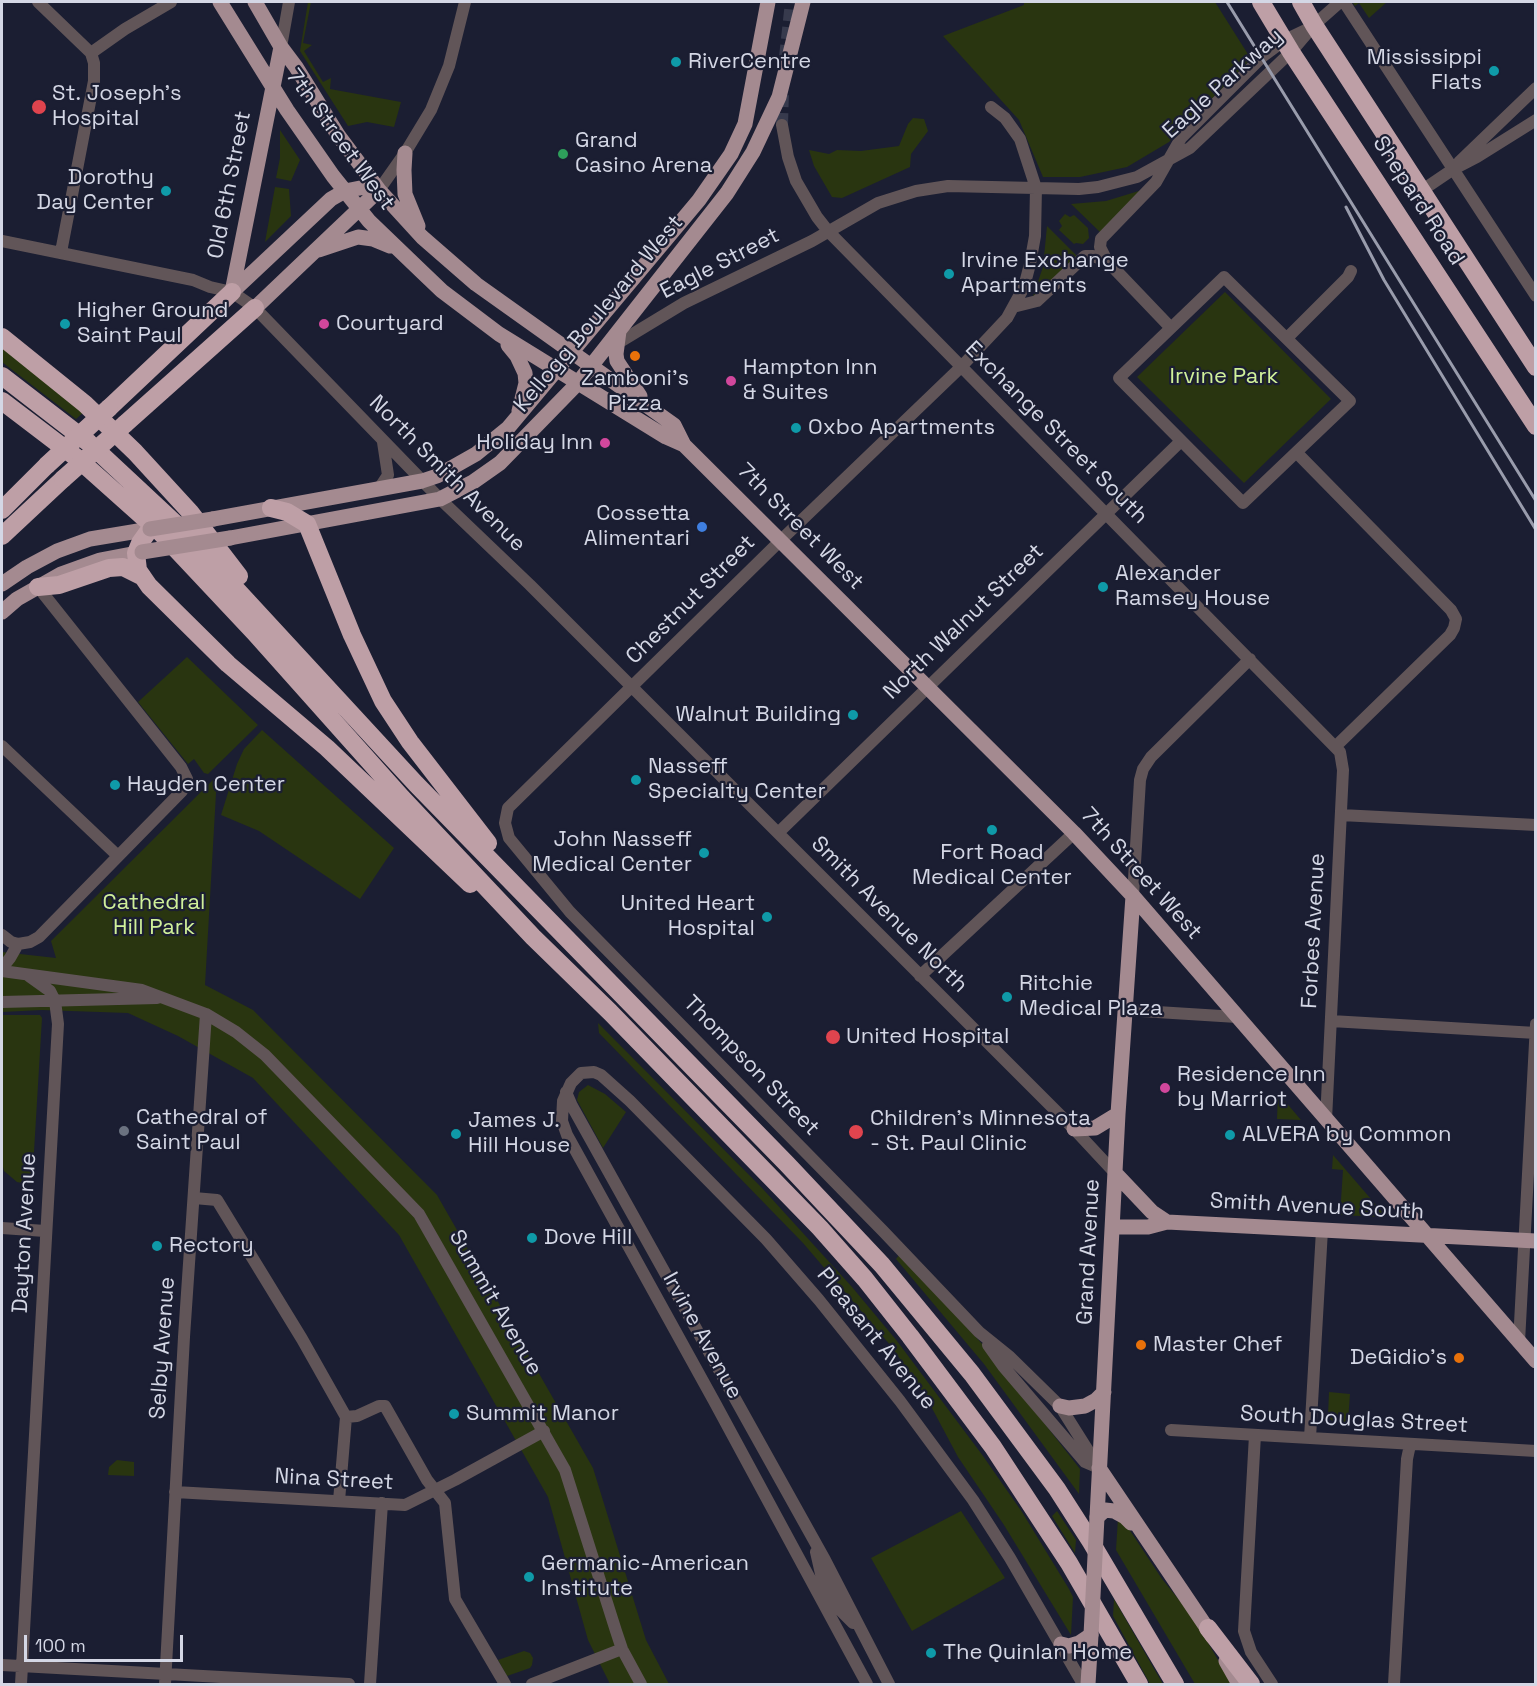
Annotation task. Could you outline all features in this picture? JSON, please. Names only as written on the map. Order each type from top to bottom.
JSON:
[{"type":"highway","name":"Shepard Road","points":[[1261,2],[1536,426]]},
{"type":"highway","name":"Shepard Road","points":[[1301,2],[1421,191],[1533,358]]},
{"type":"highway","points":[[2,510],[232,292]]},
{"type":"highway","points":[[2,536],[255,308]]},
{"type":"highway","points":[[2,337],[85,404],[151,469],[214,541],[294,649]]},
{"type":"highway","points":[[2,376],[89,443],[135,484],[200,549],[416,784],[787,1164],[882,1265],[993,1402],[1057,1489],[1092,1542],[1175,1684]]},
{"type":"highway","points":[[2,401],[77,458],[161,533],[254,632],[402,798],[533,937],[618,1020],[773,1179],[865,1279],[993,1447],[1069,1563],[1139,1684]]},
{"type":"highway","points":[[272,508],[287,512],[307,525],[352,635],[383,700],[410,742],[490,844],[509,878]]},
{"type":"highway","points":[[150,530],[139,551],[138,570],[149,586],[228,664],[327,748],[456,873],[533,937]]},
{"type":"highway","points":[[38,587],[59,585],[109,568],[123,567],[143,577]]},
{"type":"highway","points":[[1208,1628],[1251,1684]]},
{"type":"main road","name":"7th Street West","points":[[220,2],[306,138],[359,209],[398,249],[442,291],[499,334],[577,384],[666,437],[684,445]]},
{"type":"main road","points":[[244,2],[271,28]]},
{"type":"main road","name":"7th Street West","points":[[255,2],[338,135],[379,190],[422,237],[476,284],[570,352],[595,360],[645,404],[674,425],[684,445],[1074,833],[1133,896],[1536,1361]]},
{"type":"main road","name":"Kellogg Boulevard West","points":[[2,584],[57,551],[90,539],[422,481],[437,476],[476,454],[508,428],[699,200],[731,154],[745,124],[768,2]]},
{"type":"main road","name":"Kellogg Boulevard West","points":[[2,612],[17,599],[61,574],[91,564],[139,551],[307,525],[440,499],[473,482],[500,463],[577,384],[595,360],[618,337],[727,193],[753,152],[779,97],[803,2]]},
{"type":"main road","name":"Old 6th Street","points":[[232,292],[281,47]]},
{"type":"main road","points":[[405,153],[405,194],[422,237]]},
{"type":"main road","points":[[232,292],[331,199],[345,191],[365,188],[379,190]]},
{"type":"main road","points":[[255,308],[379,190]]},
{"type":"main road","points":[[316,251],[358,237],[373,239],[398,249]]},
{"type":"main road","points":[[499,334],[518,356],[525,373],[524,396],[517,417]]},
{"type":"main road","points":[[618,337],[617,361],[645,404]]},
{"type":"main road","name":"Grand Avenue","points":[[1088,1684],[1115,1173],[1133,896]]},
{"type":"main road","points":[[1074,1129],[1095,1128],[1119,1114]]},
{"type":"main road","points":[[1115,1173],[1152,1212],[1167,1222]]},
{"type":"main road","name":"Smith Avenue South","points":[[1113,1227],[1148,1227],[1167,1222],[1530,1241]]},
{"type":"main road","points":[[1060,1406],[1068,1408],[1085,1406],[1104,1392]]},
{"type":"main road","points":[[1099,1468],[1208,1628],[1239,1684]]},
{"type":"main road","points":[[1097,1517],[1105,1510],[1119,1513],[1156,1553]]},
{"type":"main road","points":[[1060,1644],[1069,1646],[1079,1644],[1091,1635]]},
{"type":"street","points":[[38,2],[91,53],[94,63],[94,81],[61,252]]},
{"type":"street","points":[[91,53],[125,29],[171,2]]},
{"type":"street","points":[[281,47],[289,2]]},
{"type":"street","points":[[379,190],[431,110],[455,47],[465,2]]},
{"type":"street","points":[[1342,2],[1536,296]]},
{"type":"street","name":"Eagle Parkway","points":[[828,231],[878,203],[916,190],[948,186],[1054,190],[1098,188],[1137,177],[1166,162],[1180,138],[1262,57],[1288,46],[1342,2]]},
{"type":"street","points":[[1452,170],[1536,88]]},
{"type":"street","name":"Chestnut Street","points":[[505,823],[508,808],[1000,328],[1024,287],[1030,264],[1035,236],[1036,188],[1020,139],[1005,118],[991,107]]},
{"type":"street","points":[[1421,191],[1536,120]]},
{"type":"street","name":"Exchange Street South","points":[[782,125],[788,157],[796,181],[828,231],[1336,747]]},
{"type":"street","points":[[1166,162],[1156,182],[1101,239],[1100,247],[1107,261],[1171,328]]},
{"type":"street","name":"Eagle Street","points":[[618,337],[828,231]]},
{"type":"street","name":"North Smith Avenue","points":[[2,241],[193,280],[232,292],[255,308],[422,481],[632,688]]},
{"type":"street","points":[[1013,307],[1037,301],[1084,256],[1093,256],[1107,261]]},
{"type":"street","points":[[1287,338],[1348,277],[1351,271]]},
{"type":"street","points":[[1224,277],[1287,338],[1350,401],[1243,503],[1119,378],[1224,277]]},
{"type":"street","points":[[378,490],[388,475],[383,441]]},
{"type":"street","name":"North Walnut Street","points":[[777,832],[1180,441]]},
{"type":"street","points":[[1297,453],[1450,610],[1455,619],[1450,635],[1336,747]]},
{"type":"street","points":[[2,935],[10,942],[18,944],[39,937],[182,791],[187,779],[181,767],[38,587]]},
{"type":"street","points":[[1133,896],[1140,780],[1143,769],[1151,757],[1250,659]]},
{"type":"street","name":"Smith Avenue North","points":[[632,688],[1074,1129],[1115,1173]]},
{"type":"street","points":[[2,746],[118,856]]},
{"type":"street","name":"Forbes Avenue","points":[[1326,1120],[1343,763],[1336,747]]},
{"type":"street","points":[[1341,815],[1536,825]]},
{"type":"street","name":"Thompson Street","points":[[505,823],[509,838],[570,912],[875,1222],[979,1332],[1060,1406],[1099,1468]]},
{"type":"street","points":[[920,976],[1074,833]]},
{"type":"street","points":[[2,969],[18,944]]},
{"type":"street","name":"Summit Avenue","points":[[2,969],[28,975],[142,990],[206,1014],[236,1032],[265,1055],[419,1214],[544,1431],[571,1485],[622,1649],[641,1684]]},
{"type":"street","points":[[28,975],[50,991],[55,1002]]},
{"type":"street","points":[[2,1002],[158,997]]},
{"type":"street","name":"Dayton Avenue","points":[[21,1684],[58,1024],[55,1002]]},
{"type":"street","points":[[1125,1010],[1237,1017]]},
{"type":"street","name":"Selby Avenue","points":[[165,1679],[206,1014]]},
{"type":"street","points":[[1331,1022],[1535,1033]]},
{"type":"street","points":[[1519,1342],[1530,1241],[1536,1024]]},
{"type":"street","name":"Pleasant Avenue","points":[[566,1092],[581,1073],[594,1072],[614,1086],[766,1239],[819,1300],[900,1401],[973,1500],[1010,1557],[1083,1684]]},
{"type":"street","name":"Irvine Avenue","points":[[566,1092],[889,1684]]},
{"type":"street","name":"Irvine Avenue","points":[[566,1092],[561,1112],[567,1135],[824,1595],[867,1684]]},
{"type":"street","points":[[194,1198],[217,1200],[302,1339],[346,1417],[339,1501]]},
{"type":"street","points":[[2,1228],[45,1231]]},
{"type":"street","points":[[1310,1438],[1322,1230]]},
{"type":"street","name":"Thompson Street","points":[[979,1332],[1003,1366],[1085,1462],[1099,1468]]},
{"type":"street","points":[[346,1417],[357,1416],[379,1406],[385,1406],[427,1480],[445,1503],[455,1599],[505,1684]]},
{"type":"street","name":"South Douglas Street","points":[[1171,1430],[1536,1451]]},
{"type":"street","name":"Nina Street","points":[[175,1492],[405,1505],[544,1431]]},
{"type":"street","points":[[1255,1435],[1244,1624],[1245,1638],[1251,1652],[1272,1684]]},
{"type":"street","points":[[1394,1684],[1407,1459],[1410,1445]]},
{"type":"street","points":[[370,1684],[382,1503]]},
{"type":"street","name":"Irvine Avenue","points":[[814,1543],[824,1595],[859,1627]]},
{"type":"street","points":[[532,1684],[622,1649]]},
{"type":"street","points":[[2,1665],[165,1679],[349,1684]]},
{"type":"green space","points":[[308,2],[311,2],[303,43],[312,45],[304,51],[323,82],[331,78],[330,89],[401,102],[394,127],[367,122],[348,126],[300,51]]},
{"type":"green space","points":[[1024,2],[1215,2],[1251,59],[1169,142],[1127,167],[1080,177],[1043,177],[1019,120],[943,36],[1024,5]]},
{"type":"green space","points":[[1352,2],[1387,2],[1369,18],[1359,3],[1355,6]]},
{"type":"green space","points":[[913,118],[924,119],[928,131],[911,154],[910,167],[842,198],[832,197],[814,166],[809,150],[829,154],[837,150],[861,151],[899,146]]},
{"type":"green space","points":[[280,130],[300,160],[291,181],[276,178],[280,158]]},
{"type":"green space","points":[[275,187],[289,189],[291,216],[265,242]]},
{"type":"green space","points":[[1142,190],[1101,233],[1071,204],[1106,201]]},
{"type":"green space","points":[[1065,214],[1070,217],[1074,215],[1088,228],[1089,238],[1083,244],[1074,244],[1059,230],[1062,226],[1059,221]]},
{"type":"green space","points":[[1047,226],[1077,256],[1036,297],[1033,296],[1043,267]]},
{"type":"green space","name":"Irvine Park","points":[[1225,292],[1331,399],[1244,483],[1137,377]]},
{"type":"green space","points":[[2,344],[84,412],[76,419],[2,362]]},
{"type":"green space","points":[[187,657],[258,725],[208,774],[204,773],[194,759],[188,764],[138,702]]},
{"type":"green space","points":[[262,730],[394,848],[360,899],[259,831],[221,815],[244,749]]},
{"type":"green space","name":"Cathedral Hill Park","points":[[217,776],[205,985],[253,1010],[437,1195],[593,1468],[646,1640],[669,1684],[610,1684],[588,1640],[548,1497],[399,1235],[253,1078],[178,1036],[128,1013],[42,1010],[2,1012],[2,952],[56,958],[51,941]]},
{"type":"green space","points":[[2,1015],[40,1015],[42,1018],[32,1185],[17,1182],[4,1171],[2,1163]]},
{"type":"green space","points":[[598,1023],[762,1188],[852,1287],[897,1341],[1022,1512],[1069,1589],[1073,1597],[1071,1635],[1004,1525],[958,1457],[925,1395],[891,1346],[803,1243],[599,1033]]},
{"type":"green space","points":[[588,1085],[605,1094],[626,1112],[603,1148],[577,1100],[579,1092]]},
{"type":"green space","points":[[1278,1093],[1301,1120],[1277,1119]]},
{"type":"green space","points":[[1333,1155],[1383,1213],[1379,1217],[1340,1215],[1343,1170],[1332,1169]]},
{"type":"green space","points":[[900,1254],[984,1346],[1080,1469],[1079,1494],[984,1364],[896,1259]]},
{"type":"green space","points":[[1329,1392],[1350,1394],[1348,1422],[1333,1422],[1328,1416]]},
{"type":"green space","points":[[117,1460],[134,1462],[134,1476],[108,1475],[109,1467]]},
{"type":"green space","points":[[961,1511],[1005,1578],[912,1631],[871,1558]]},
{"type":"green space","points":[[1057,1511],[1076,1540],[1075,1553],[1052,1516]]},
{"type":"green space","points":[[1118,1518],[1125,1523],[1162,1579],[1193,1617],[1232,1684],[1195,1684],[1116,1550]]},
{"type":"green space","points":[[1114,1599],[1163,1684],[1150,1684],[1113,1616]]},
{"type":"green space","points":[[524,1651],[530,1653],[533,1658],[530,1668],[507,1676],[498,1660]]},
{"type":"tunnel","points":[[785,57],[791,2]]},
{"type":"tunnel","points":[[782,125],[783,92]]},
{"type":"railway","points":[[1227,2],[1536,501]]},
{"type":"railway","points":[[1346,207],[1384,280],[1536,530]]},
{"type":"place","name":"RiverCentre","points":[[676,62]]},
{"type":"place","name":"Mississippi Flats","points":[[1494,71]]},
{"type":"place","name":"St. Joseph's Hospital","points":[[39,107]]},
{"type":"place","name":"Grand Casino Arena","points":[[563,154]]},
{"type":"place","name":"Dorothy Day Center","points":[[166,191]]},
{"type":"place","name":"Irvine Exchange Apartments","points":[[949,274]]},
{"type":"place","name":"Higher Ground Saint Paul","points":[[65,324]]},
{"type":"place","name":"Courtyard","points":[[324,324]]},
{"type":"place","name":"Zamboni's Pizza","points":[[635,356]]},
{"type":"place","name":"Hampton Inn & Suites","points":[[731,381]]},
{"type":"place","name":"Oxbo Apartments","points":[[796,428]]},
{"type":"place","name":"Holiday Inn","points":[[605,443]]},
{"type":"place","name":"Cossetta Alimentari","points":[[702,527]]},
{"type":"place","name":"Alexander Ramsey House","points":[[1103,587]]},
{"type":"place","name":"Walnut Building","points":[[853,715]]},
{"type":"place","name":"Nasseff Specialty Center","points":[[636,780]]},
{"type":"place","name":"Hayden Center","points":[[115,785]]},
{"type":"place","name":"Fort Road Medical Center","points":[[992,830]]},
{"type":"place","name":"John Nasseff Medical Center","points":[[704,853]]},
{"type":"place","name":"United Heart Hospital","points":[[767,917]]},
{"type":"place","name":"Ritchie Medical Plaza","points":[[1007,997]]},
{"type":"place","name":"United Hospital","points":[[833,1037]]},
{"type":"place","name":"Residence Inn by Marriot","points":[[1165,1088]]},
{"type":"place","name":"Cathedral of Saint Paul","points":[[124,1131]]},
{"type":"place","name":"Children's Minnesota - St. Paul Clinic","points":[[856,1132]]},
{"type":"place","name":"James J. Hill House","points":[[456,1134]]},
{"type":"place","name":"ALVERA by Common","points":[[1230,1135]]},
{"type":"place","name":"Dove Hill","points":[[532,1238]]},
{"type":"place","name":"Rectory","points":[[157,1246]]},
{"type":"place","name":"Master Chef","points":[[1141,1345]]},
{"type":"place","name":"DeGidio's","points":[[1459,1358]]},
{"type":"place","name":"Summit Manor","points":[[454,1414]]},
{"type":"place","name":"Germanic-American Institute","points":[[529,1577]]},
{"type":"place","name":"The Quinlan Home","points":[[931,1653]]}]
